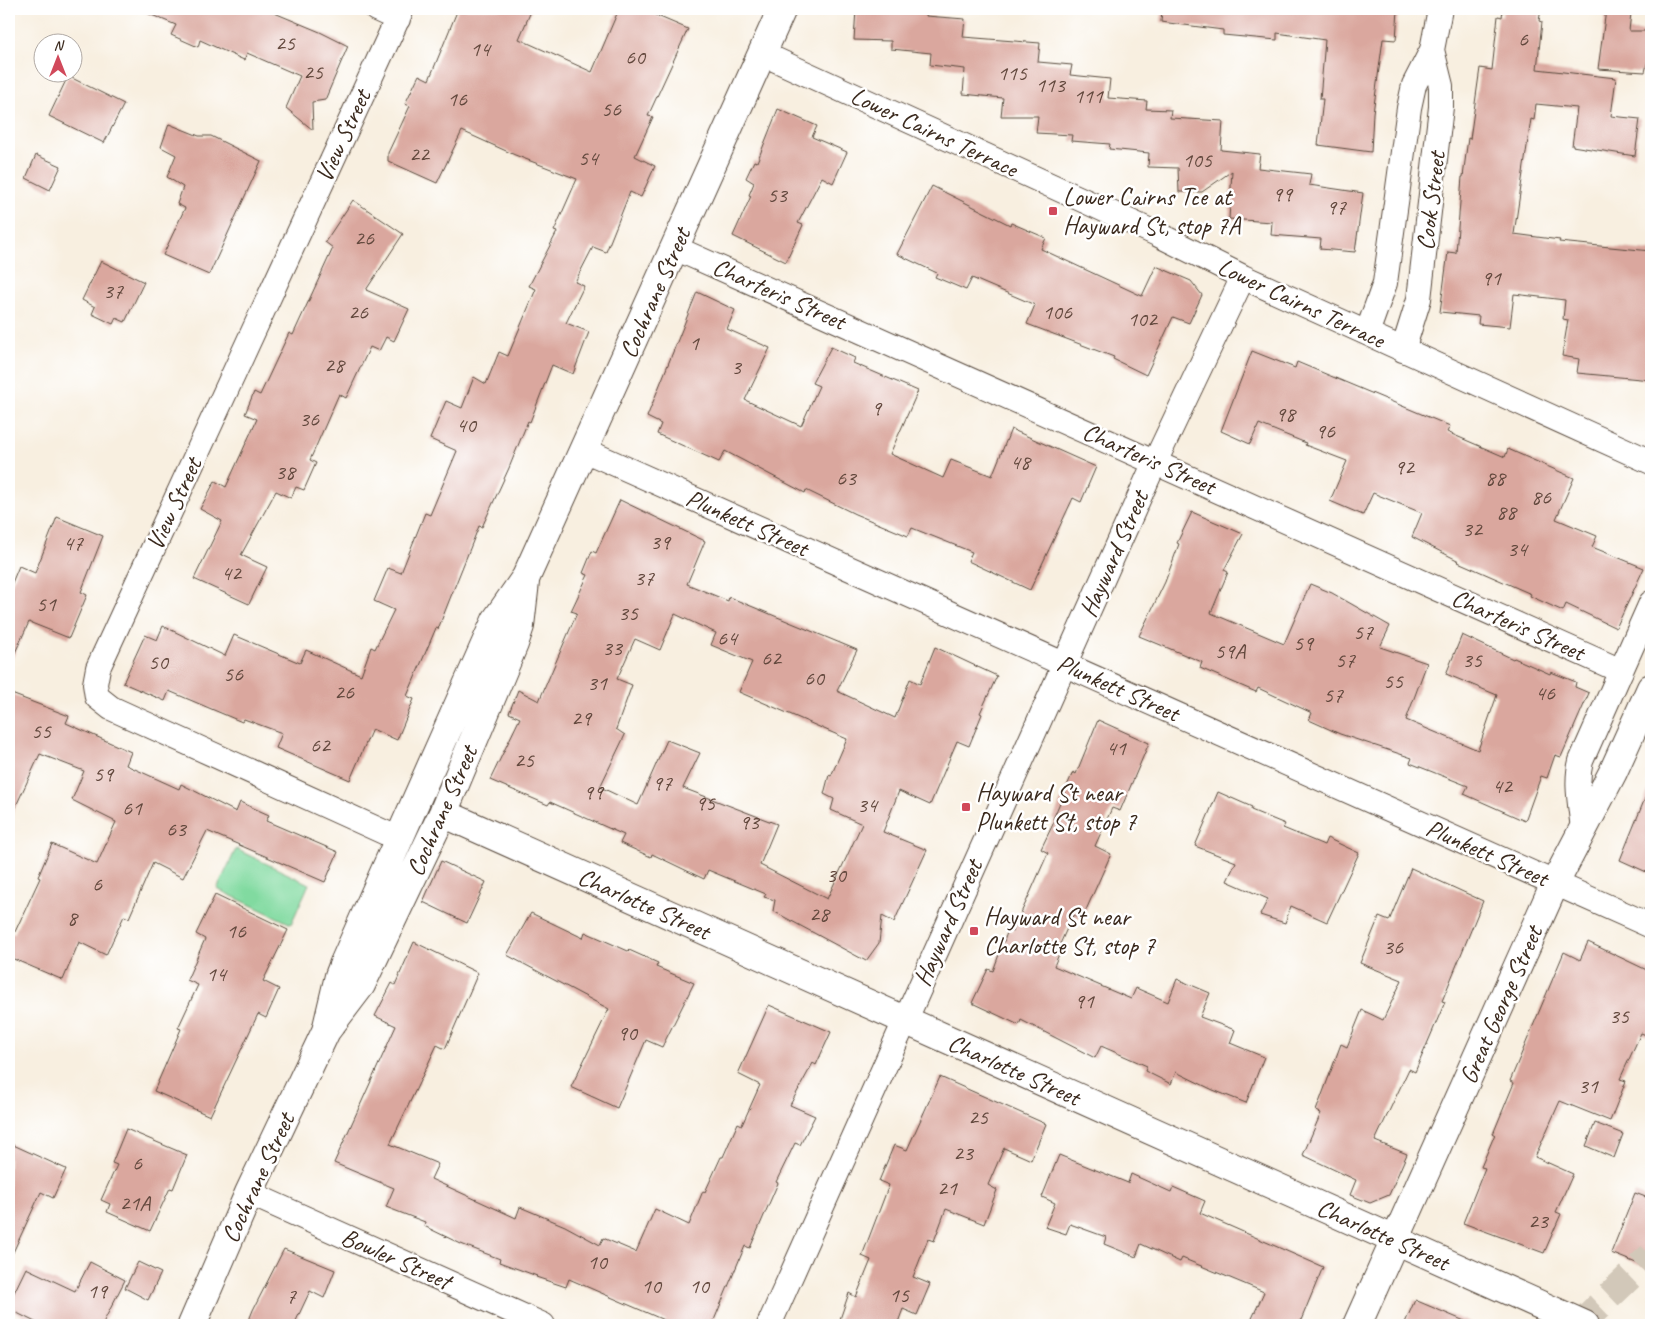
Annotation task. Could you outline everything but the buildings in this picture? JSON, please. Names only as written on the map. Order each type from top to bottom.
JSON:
[{"type":"street","points":[[376,9],[400,14]]},
{"type":"street","name":"Cochrane Street","points":[[326,1031],[339,976],[496,620],[526,577],[782,9]]},
{"type":"street","name":"Cook Street","points":[[1367,334],[1385,284],[1409,108],[1414,85],[1432,50],[1440,9]]},
{"type":"street","name":"View Street","points":[[399,839],[111,708],[96,697],[95,684],[98,668],[400,14]]},
{"type":"street","name":"Cook Street","points":[[1403,350],[1419,299],[1442,107],[1441,86],[1432,50]]},
{"type":"street","name":"Lower Cairns Terrace","points":[[762,53],[1148,230],[1242,277],[1651,462]]},
{"type":"street","name":"Charteris Street","points":[[675,248],[1621,671]]},
{"type":"street","name":"Hayward Street","points":[[769,1325],[1155,462],[1242,277]]},
{"type":"street","name":"Plunkett Street","points":[[584,450],[1651,926]]},
{"type":"street","name":"Cochrane Street","points":[[192,1325],[249,1193],[326,1031],[361,985],[443,813],[514,644],[520,626],[526,577]]},
{"type":"street","points":[[1583,830],[1578,774],[1581,761],[1651,603]]},
{"type":"street","name":"Great George Street","points":[[1357,1325],[1555,883],[1613,772],[1651,688]]},
{"type":"street","name":"Charlotte Street","points":[[443,813],[1585,1325]]},
{"type":"street","name":"Bowler Street","points":[[249,1193],[542,1325]]},
{"type":"green space","points":[[236,849],[309,884],[291,924],[217,889]]},
{"type":"tunnel","points":[[1579,1325],[1651,1256]]},
{"type":"place","name":"Lower Cairns Tce at Hayward St, stop 7A","points":[[1053,211]]},
{"type":"place","name":"Hayward St near Plunkett St, stop 7","points":[[966,807]]},
{"type":"place","name":"Hayward St near Charlotte St, stop 7","points":[[974,931]]}]
